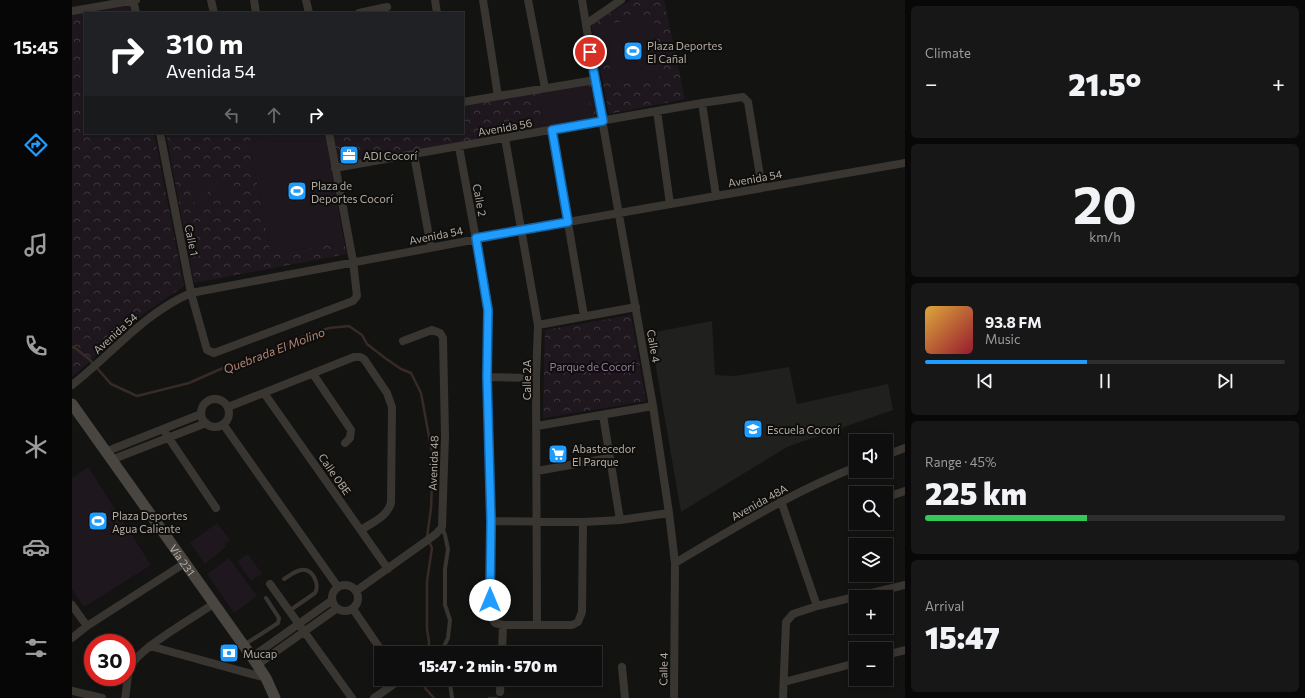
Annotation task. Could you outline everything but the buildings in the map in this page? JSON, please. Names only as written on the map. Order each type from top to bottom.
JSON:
[{"type":"main road","name":"Vía 231","points":[[72,404],[244,645],[266,678],[275,698]]},
{"type":"street","points":[[72,11],[134,0],[136,12]]},
{"type":"street","points":[[211,0],[214,12]]},
{"type":"street","points":[[254,0],[256,12]]},
{"type":"street","points":[[306,0],[309,12]]},
{"type":"street","points":[[435,0],[437,12]]},
{"type":"street","points":[[483,0],[498,96]]},
{"type":"street","points":[[528,0],[545,88]]},
{"type":"street","name":"Calle 4","points":[[582,0],[653,406],[669,513],[675,563],[674,698]]},
{"type":"street","points":[[586,24],[618,0]]},
{"type":"street","points":[[364,12],[387,7]]},
{"type":"street","points":[[464,102],[595,80]]},
{"type":"street","name":"Avenida 56","points":[[335,168],[743,97],[748,102],[762,188]]},
{"type":"street","points":[[702,103],[716,196]]},
{"type":"street","points":[[657,111],[670,204]]},
{"type":"street","points":[[552,130],[584,316]]},
{"type":"street","name":"Calle 1","points":[[160,134],[191,293],[207,350],[214,353],[353,301],[357,296],[352,261]]},
{"type":"street","points":[[329,134],[352,261]]},
{"type":"street","name":"Calle 2A","points":[[505,138],[538,325],[536,378],[537,624]]},
{"type":"street","name":"Calle 2","points":[[459,147],[488,310],[487,377],[491,521],[490,616],[495,623],[503,625]]},
{"type":"street","points":[[414,154],[431,247]]},
{"type":"street","name":"Avenida 54","points":[[72,385],[154,314],[175,300],[191,293],[476,238],[905,163]]},
{"type":"street","points":[[538,325],[636,307]]},
{"type":"street","name":"Avenida 48","points":[[403,341],[432,330],[440,333],[443,338],[445,436],[442,527]]},
{"type":"street","points":[[228,407],[354,357],[364,359],[387,393],[392,408],[391,503],[389,510],[385,514],[361,530]]},
{"type":"street","points":[[312,374],[351,430],[350,438],[345,443]]},
{"type":"street","points":[[487,377],[536,378]]},
{"type":"street","name":"Calle 0BE","points":[[264,393],[388,569]]},
{"type":"street","points":[[211,399],[221,400],[228,407],[228,416],[220,426],[212,426],[206,423],[201,414],[203,405],[211,399]]},
{"type":"street","points":[[537,426],[653,406]]},
{"type":"street","points":[[108,456],[164,429],[201,414]]},
{"type":"street","points":[[603,415],[620,520]]},
{"type":"street","points":[[108,456],[169,438],[206,423]]},
{"type":"street","points":[[223,424],[338,587]]},
{"type":"street","points":[[164,429],[216,508]]},
{"type":"street","points":[[893,452],[905,448]]},
{"type":"street","points":[[537,471],[609,458]]},
{"type":"street","name":"Avenida 48A","points":[[675,563],[781,501],[849,470]]},
{"type":"street","points":[[893,495],[905,491]]},
{"type":"street","points":[[781,501],[817,606]]},
{"type":"street","points":[[491,521],[583,522],[620,520],[669,513]]},
{"type":"street","points":[[502,646],[503,625],[575,625],[580,619],[582,612],[583,522]]},
{"type":"street","points":[[356,591],[436,534],[442,527]]},
{"type":"street","points":[[72,638],[87,626],[185,563]]},
{"type":"street","points":[[270,584],[352,698]]},
{"type":"street","points":[[346,585],[354,588],[356,591],[358,601],[353,610],[343,612],[336,609],[332,601],[332,593],[338,587],[346,585]]},
{"type":"street","points":[[784,698],[786,622],[789,617],[793,614],[817,606],[905,585]]},
{"type":"street","points":[[254,661],[299,624],[332,601]]},
{"type":"street","points":[[125,698],[130,667],[138,658],[150,646],[215,604]]},
{"type":"street","points":[[72,605],[87,626]]},
{"type":"street","points":[[254,661],[304,632],[336,609]]},
{"type":"street","points":[[353,610],[378,646]]},
{"type":"street","points":[[150,646],[266,678]]},
{"type":"street","points":[[893,653],[905,650]]},
{"type":"street","points":[[784,682],[849,665]]},
{"type":"street","points":[[622,667],[625,698]]},
{"type":"street","points":[[374,698],[391,686]]},
{"type":"street","points":[[500,686],[500,692]]},
{"type":"street","points":[[72,691],[102,698]]},
{"type":"lane","points":[[442,527],[448,549],[445,569],[445,606],[450,620],[448,638],[444,646]]},
{"type":"lane","points":[[284,579],[295,572],[307,570],[311,573],[318,589],[315,593],[290,611]]},
{"type":"lane","points":[[244,645],[278,623],[280,620],[266,598]]},
{"type":"lane","points":[[450,686],[451,696]]},
{"type":"shaded area","name":"Escuela Cocorí","points":[[712,321],[715,375],[735,376],[789,367],[797,404],[888,384],[893,410],[787,447],[681,512],[650,333]]},
{"type":"green space","points":[[631,0],[664,0],[685,99],[609,114],[591,24]]},
{"type":"green space","points":[[129,5],[131,12],[90,12]]},
{"type":"green space","points":[[84,13],[84,134],[154,134],[184,286],[146,312],[72,377],[72,15]]},
{"type":"green space","name":"Plaza Deportes El Cañal","points":[[653,16],[664,76],[613,85],[602,25]]},
{"type":"green space","points":[[590,82],[597,119],[337,165],[332,134],[464,134],[464,105]]},
{"type":"green space","points":[[586,85],[592,118],[545,126],[539,93]]},
{"type":"green space","points":[[166,134],[286,134],[249,141],[271,255],[344,242],[347,254],[194,283]]},
{"type":"green space","name":"Plaza de Deportes Cocorí","points":[[286,134],[325,134],[344,242],[271,255],[249,141]]},
{"type":"green space","points":[[227,177],[231,198],[217,201],[213,179]]},
{"type":"green space","points":[[206,181],[209,202],[195,205],[191,183]]},
{"type":"green space","name":"Parque de Cocorí","points":[[631,315],[646,401],[543,418],[545,330]]},
{"type":"green space","name":"Plaza Deportes Agua Caliente","points":[[88,467],[151,565],[84,607],[72,589],[72,478]]},
{"type":"green space","points":[[217,523],[230,540],[224,544],[226,547],[205,564],[190,543]]},
{"type":"green space","points":[[248,554],[262,574],[251,581],[237,561]]},
{"type":"green space","points":[[229,558],[257,596],[234,613],[207,574]]},
{"type":"waterway","name":"Quebrada El Molino","points":[[72,347],[89,359],[111,384],[137,396],[189,383],[223,368],[329,328],[349,326],[362,335],[367,344],[385,358],[401,369],[411,373],[421,393],[433,458],[431,508],[427,537],[432,548],[427,581],[427,629],[429,646]]},
{"type":"waterway","name":"Quebrada El Molino","points":[[425,686],[434,698]]},
{"type":"waterway","name":"Quebrada El Molino","points":[[489,698],[497,698]]},
{"type":"place","name":"Plaza Deportes El Cañal","points":[[633,51]]},
{"type":"place","name":"ADI Cocorí","points":[[349,155]]},
{"type":"place","name":"Plaza de Deportes Cocorí","points":[[297,191]]},
{"type":"place","name":"Escuela Cocorí","points":[[753,429]]},
{"type":"place","name":"Abastecedor El Parque","points":[[558,454]]},
{"type":"place","name":"Plaza Deportes Agua Caliente","points":[[98,521]]},
{"type":"place","name":"Mucap","points":[[229,653]]},
{"type":"route","points":[[490,600],[491,521],[487,377],[488,310],[476,238],[568,222],[552,130],[603,121],[590,52]]}]
